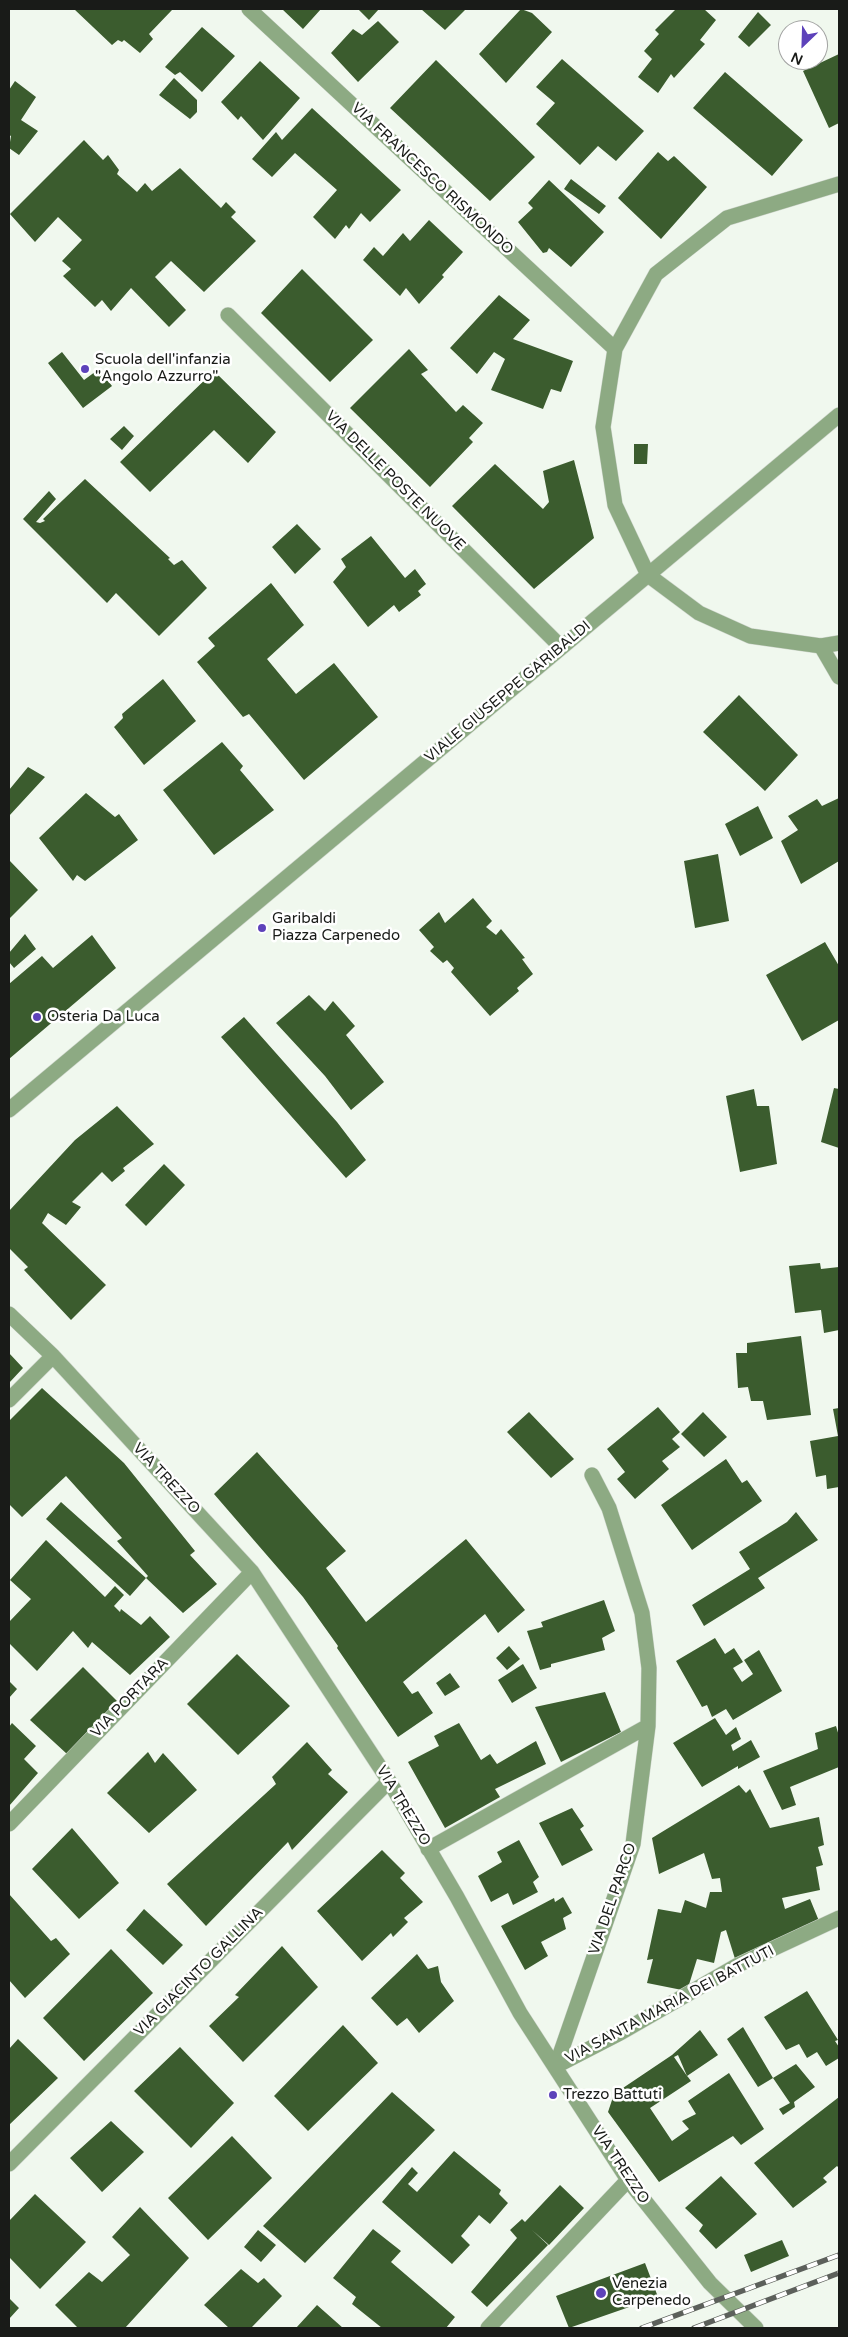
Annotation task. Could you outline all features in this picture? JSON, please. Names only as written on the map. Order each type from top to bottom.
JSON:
[{"type":"street","name":"VIA FRANCESCO RISMONDO","points":[[249,9],[615,349]]},
{"type":"street","points":[[839,184],[727,218],[656,274],[615,349],[603,427],[615,505],[648,575],[699,613],[750,636],[821,646],[839,642]]},
{"type":"street","name":"VIA DELLE POSTE NUOVE","points":[[228,315],[562,647]]},
{"type":"street","name":"VIALE GIUSEPPE GARIBALDI","points":[[9,1110],[839,415]]},
{"type":"street","points":[[821,646],[839,677]]},
{"type":"street","name":"VIA TREZZO","points":[[9,1314],[53,1356],[252,1572],[389,1781],[520,2013],[628,2180],[710,2283],[756,2328]]},
{"type":"street","points":[[9,1400],[53,1356]]},
{"type":"street","name":"VIA DEL PARCO","points":[[556,2066],[633,1844],[648,1726],[649,1668],[642,1613],[609,1508],[592,1475]]},
{"type":"street","name":"VIA PORTARA","points":[[9,1824],[252,1572]]},
{"type":"street","points":[[428,1849],[648,1726]]},
{"type":"street","name":"VIA GIACINTO GALLINA","points":[[9,2164],[389,1781]]},
{"type":"street","name":"VIA SANTA MARIA DEI BATTUTI","points":[[556,2066],[738,1965],[839,1918]]},
{"type":"street","points":[[488,2328],[628,2180]]},
{"type":"building","points":[[74,9],[172,10],[149,34],[153,39],[140,53],[124,40],[122,42],[118,40],[112,45]]},
{"type":"building","points":[[282,9],[321,9],[303,29]]},
{"type":"building","points":[[358,9],[379,9],[369,20]]},
{"type":"building","points":[[421,9],[466,9],[445,30]]},
{"type":"building","points":[[521,9],[532,13],[552,32],[506,83],[479,54]]},
{"type":"building","points":[[676,9],[704,9],[716,20],[700,40],[705,44],[674,78],[671,74],[658,93],[638,77],[652,59],[644,51],[659,34],[655,30]]},
{"type":"building","points":[[758,12],[771,25],[749,47],[738,37]]},
{"type":"building","points":[[378,21],[399,42],[358,82],[331,53],[353,29],[362,35]]},
{"type":"building","points":[[202,27],[235,56],[202,92],[180,72],[175,75],[165,67]]},
{"type":"building","points":[[839,54],[839,123],[829,128],[803,71],[828,70],[828,59]]},
{"type":"building","points":[[562,59],[644,131],[616,161],[598,146],[580,165],[536,124],[555,103],[536,87]]},
{"type":"building","points":[[436,60],[535,157],[490,201],[390,108]]},
{"type":"building","points":[[260,61],[300,98],[263,140],[241,116],[238,120],[221,102]]},
{"type":"building","points":[[725,72],[803,140],[772,176],[693,108]]},
{"type":"building","points":[[174,78],[197,100],[197,112],[190,119],[159,95]]},
{"type":"building","points":[[15,81],[36,97],[21,120],[38,131],[19,155],[9,148],[11,136],[9,135],[9,90]]},
{"type":"building","points":[[312,108],[401,190],[370,222],[361,213],[349,229],[346,225],[335,239],[313,217],[337,190],[295,153],[272,177],[252,159],[276,132],[282,140]]},
{"type":"building","points":[[84,140],[103,160],[108,155],[119,170],[117,174],[137,192],[145,183],[152,191],[180,168],[221,208],[226,202],[236,212],[231,217],[256,241],[204,292],[171,261],[155,277],[186,310],[169,327],[131,288],[111,311],[102,300],[95,307],[63,276],[71,269],[62,261],[82,240],[58,217],[35,242],[10,214]]},
{"type":"building","points":[[658,152],[668,161],[674,156],[707,187],[661,239],[618,198]]},
{"type":"building","points":[[571,179],[606,206],[599,214],[564,189]]},
{"type":"building","points":[[549,180],[604,232],[571,267],[549,248],[547,252],[543,253],[518,222],[533,208],[528,203]]},
{"type":"building","points":[[429,220],[463,252],[442,275],[444,277],[419,304],[406,288],[400,296],[363,260],[374,247],[383,256],[403,233],[410,241]]},
{"type":"building","points":[[302,269],[373,340],[330,382],[261,313]]},
{"type":"building","points":[[499,295],[530,320],[513,339],[573,361],[561,392],[551,389],[543,409],[491,390],[505,359],[494,352],[477,374],[450,348]]},
{"type":"building","points":[[409,349],[428,370],[421,374],[456,412],[463,405],[483,423],[469,438],[473,442],[430,487],[350,408]]},
{"type":"building","points":[[62,352],[84,380],[99,369],[112,386],[83,408],[48,363]]},
{"type":"building","points":[[214,371],[276,432],[248,463],[214,430],[150,492],[120,462]]},
{"type":"building","points":[[124,426],[134,436],[122,450],[110,439]]},
{"type":"building","points":[[634,444],[648,444],[647,464],[634,464]]},
{"type":"building","points":[[574,460],[594,538],[534,589],[452,506],[495,464],[543,509],[549,502],[543,471]]},
{"type":"building","points":[[85,479],[170,558],[168,559],[174,565],[182,560],[207,588],[159,636],[116,593],[107,603],[23,519],[49,491],[56,499],[36,522],[45,521],[43,519]]},
{"type":"building","points":[[297,524],[321,549],[295,574],[272,547]]},
{"type":"building","points":[[371,536],[405,578],[415,569],[426,584],[418,591],[421,595],[399,612],[394,605],[368,627],[333,582],[346,567],[341,559]]},
{"type":"building","points":[[271,583],[304,625],[267,659],[296,694],[334,663],[378,717],[304,780],[249,714],[243,717],[197,662],[215,646],[208,638]]},
{"type":"building","points":[[163,679],[196,721],[144,765],[114,727],[123,718],[122,714]]},
{"type":"building","points":[[739,695],[798,755],[765,791],[703,732]]},
{"type":"building","points":[[222,742],[243,766],[240,770],[274,810],[214,855],[163,790]]},
{"type":"building","points":[[28,767],[45,777],[9,816],[9,790]]},
{"type":"building","points":[[86,793],[115,817],[119,814],[138,840],[85,881],[77,875],[73,881],[39,838]]},
{"type":"building","points":[[839,798],[839,861],[801,884],[781,841],[798,830],[788,816],[817,799],[822,806]]},
{"type":"building","points":[[758,806],[773,838],[740,856],[725,824]]},
{"type":"building","points":[[718,854],[729,921],[695,928],[684,861]]},
{"type":"building","points":[[9,860],[38,890],[9,919]]},
{"type":"building","points":[[473,898],[492,921],[486,927],[496,935],[501,929],[525,958],[522,959],[533,974],[517,988],[519,991],[490,1016],[451,972],[454,968],[447,960],[443,963],[430,951],[434,947],[419,930],[439,912],[445,923]]},
{"type":"building","points":[[25,934],[36,949],[14,968],[9,962],[9,953]]},
{"type":"building","points":[[92,935],[116,968],[9,1059],[9,984],[42,956],[53,968]]},
{"type":"building","points":[[825,942],[839,966],[839,1020],[802,1041],[766,975]]},
{"type":"building","points":[[309,995],[325,1011],[333,1001],[355,1026],[346,1035],[384,1082],[351,1110],[325,1076],[276,1023]]},
{"type":"building","points":[[244,1017],[337,1122],[366,1160],[346,1178],[221,1037]]},
{"type":"building","points":[[834,1088],[839,1089],[839,1148],[821,1142]]},
{"type":"building","points":[[754,1089],[757,1106],[769,1106],[777,1164],[740,1172],[726,1096]]},
{"type":"building","points":[[117,1106],[154,1144],[123,1168],[125,1171],[112,1182],[102,1172],[72,1202],[81,1207],[66,1225],[48,1213],[42,1223],[106,1285],[71,1320],[24,1270],[28,1267],[9,1248],[9,1211],[75,1140]]},
{"type":"building","points":[[164,1164],[185,1185],[146,1226],[125,1205]]},
{"type":"building","points":[[820,1263],[821,1269],[839,1267],[839,1330],[824,1333],[821,1310],[795,1313],[789,1266]]},
{"type":"building","points":[[801,1336],[811,1415],[767,1420],[763,1401],[751,1401],[748,1387],[738,1388],[736,1353],[747,1353],[747,1343]]},
{"type":"building","points":[[9,1353],[23,1368],[9,1383]]},
{"type":"building","points":[[42,1388],[124,1463],[195,1551],[190,1555],[217,1584],[183,1613],[146,1578],[148,1576],[117,1541],[122,1538],[66,1476],[22,1517],[9,1504],[9,1421]]},
{"type":"building","points":[[658,1407],[680,1432],[672,1439],[680,1447],[662,1461],[669,1469],[635,1499],[617,1479],[625,1472],[607,1449]]},
{"type":"building","points":[[839,1408],[839,1487],[827,1489],[826,1475],[816,1477],[810,1441],[838,1436],[833,1409]]},
{"type":"building","points":[[529,1412],[574,1459],[551,1478],[507,1432]]},
{"type":"building","points":[[703,1412],[727,1437],[704,1457],[681,1434]]},
{"type":"building","points":[[257,1452],[346,1551],[326,1568],[366,1622],[466,1539],[525,1610],[498,1633],[485,1614],[403,1682],[412,1694],[418,1691],[433,1713],[398,1737],[303,1597],[214,1494]]},
{"type":"building","points":[[726,1459],[742,1483],[747,1480],[762,1501],[692,1550],[661,1505]]},
{"type":"building","points":[[61,1502],[146,1578],[130,1596],[46,1519]]},
{"type":"building","points":[[796,1512],[818,1540],[758,1578],[765,1588],[704,1626],[692,1605],[750,1569],[739,1552],[787,1522]]},
{"type":"building","points":[[46,1540],[105,1597],[115,1586],[124,1595],[114,1606],[120,1612],[121,1609],[141,1625],[150,1616],[170,1637],[130,1675],[92,1642],[88,1648],[73,1631],[37,1671],[9,1643],[9,1622],[31,1599],[10,1580]]},
{"type":"building","points":[[604,1600],[615,1631],[602,1638],[605,1650],[551,1664],[551,1667],[540,1670],[527,1631],[543,1627],[541,1622]]},
{"type":"building","points":[[715,1638],[725,1654],[734,1648],[743,1662],[733,1668],[742,1682],[753,1674],[744,1660],[759,1650],[782,1691],[733,1720],[726,1709],[712,1717],[707,1705],[702,1707],[676,1661]]},
{"type":"building","points":[[509,1646],[520,1659],[507,1670],[496,1658]]},
{"type":"building","points":[[237,1654],[290,1706],[238,1755],[187,1704]]},
{"type":"building","points":[[523,1664],[537,1688],[512,1703],[498,1680]]},
{"type":"building","points":[[83,1667],[117,1701],[67,1754],[30,1720]]},
{"type":"building","points":[[450,1673],[460,1687],[445,1696],[436,1683]]},
{"type":"building","points":[[9,1681],[17,1689],[9,1698]]},
{"type":"building","points":[[605,1692],[621,1732],[561,1762],[535,1707]]},
{"type":"building","points":[[715,1718],[726,1735],[736,1727],[741,1739],[731,1745],[733,1751],[751,1740],[760,1757],[738,1769],[738,1766],[702,1787],[673,1743]]},
{"type":"building","points":[[12,1723],[36,1746],[24,1759],[38,1773],[9,1806],[9,1727]]},
{"type":"building","points":[[459,1723],[481,1760],[490,1754],[497,1764],[536,1741],[546,1764],[495,1789],[500,1797],[445,1828],[408,1762],[439,1746],[434,1736]]},
{"type":"building","points":[[836,1726],[839,1736],[839,1767],[790,1787],[796,1805],[782,1810],[763,1771],[818,1749],[815,1733]]},
{"type":"building","points":[[307,1742],[332,1770],[328,1774],[348,1792],[292,1850],[288,1842],[206,1926],[167,1884],[276,1784],[272,1777]]},
{"type":"building","points":[[148,1752],[155,1763],[163,1753],[197,1790],[149,1833],[107,1793]]},
{"type":"building","points":[[739,1785],[746,1793],[750,1789],[770,1828],[819,1817],[824,1845],[818,1847],[823,1865],[816,1867],[820,1890],[782,1898],[785,1909],[810,1899],[819,1921],[736,1962],[726,1930],[721,1932],[714,1963],[697,1959],[687,1991],[647,1983],[653,1959],[647,1960],[658,1909],[681,1913],[685,1900],[706,1908],[710,1892],[722,1892],[720,1878],[712,1879],[704,1853],[659,1874],[652,1838]]},
{"type":"building","points":[[572,1808],[584,1826],[580,1829],[593,1850],[562,1866],[539,1823]]},
{"type":"building","points":[[72,1828],[119,1883],[79,1919],[32,1869]]},
{"type":"building","points":[[519,1840],[539,1877],[533,1882],[538,1892],[513,1905],[508,1893],[491,1902],[478,1876],[502,1862],[497,1852]]},
{"type":"building","points":[[382,1850],[405,1873],[400,1878],[423,1902],[404,1918],[408,1922],[393,1937],[391,1933],[362,1961],[317,1911]]},
{"type":"building","points":[[9,1894],[51,1941],[56,1938],[70,1954],[25,1998],[9,1980]]},
{"type":"building","points":[[563,1897],[572,1913],[563,1918],[566,1929],[541,1942],[548,1956],[525,1970],[501,1926],[554,1898],[555,1902]]},
{"type":"building","points":[[144,1909],[183,1945],[163,1965],[126,1930]]},
{"type":"building","points":[[282,1946],[318,1987],[243,2062],[209,2026],[239,1997],[235,1995]]},
{"type":"building","points":[[111,1949],[153,1993],[84,2061],[43,2018]]},
{"type":"building","points":[[417,1954],[428,1969],[438,1966],[441,1982],[454,2001],[419,2033],[407,2018],[397,2026],[371,1998]]},
{"type":"building","points":[[807,1991],[838,2040],[835,2041],[839,2047],[839,2058],[826,2066],[817,2052],[807,2058],[799,2044],[786,2050],[764,2017]]},
{"type":"building","points":[[343,2025],[378,2063],[308,2131],[274,2096]]},
{"type":"building","points":[[743,2027],[773,2078],[758,2087],[727,2039]]},
{"type":"building","points":[[700,2030],[718,2055],[687,2076],[691,2081],[650,2108],[672,2141],[689,2129],[682,2121],[696,2114],[688,2101],[729,2073],[764,2129],[741,2145],[733,2136],[659,2182],[608,2112],[614,2094],[672,2055]],"holes":[[[678,2055],[687,2076],[674,2057]]]},
{"type":"building","points":[[18,2039],[58,2078],[9,2125],[9,2049]]},
{"type":"building","points":[[180,2047],[234,2103],[191,2148],[134,2091]]},
{"type":"building","points":[[796,2064],[815,2087],[794,2102],[795,2107],[783,2115],[779,2109],[790,2103],[773,2078]]},
{"type":"building","points":[[392,2092],[435,2130],[305,2263],[263,2226]]},
{"type":"building","points":[[839,2097],[839,2168],[837,2166],[823,2178],[827,2182],[793,2208],[754,2163]]},
{"type":"building","points":[[111,2121],[144,2152],[102,2192],[70,2158]]},
{"type":"building","points":[[232,2136],[272,2178],[208,2240],[168,2198]]},
{"type":"building","points":[[454,2151],[501,2190],[499,2194],[508,2203],[490,2224],[479,2215],[461,2236],[470,2245],[452,2264],[382,2202],[412,2167],[418,2173],[408,2184],[417,2192]]},
{"type":"building","points":[[721,2176],[757,2214],[716,2249],[699,2231],[703,2225],[685,2208]]},
{"type":"building","points":[[560,2185],[584,2208],[549,2245],[532,2230],[548,2245],[487,2307],[471,2292],[517,2238],[510,2230],[522,2219],[525,2222]]},
{"type":"building","points":[[35,2194],[86,2242],[40,2289],[9,2257],[9,2221]]},
{"type":"building","points":[[140,2207],[189,2258],[125,2328],[78,2328],[55,2305],[89,2272],[102,2282],[130,2255],[112,2237]]},
{"type":"building","points":[[373,2229],[401,2251],[391,2262],[455,2317],[446,2328],[382,2328],[352,2304],[356,2297],[333,2278]]},
{"type":"building","points":[[258,2230],[276,2245],[261,2262],[244,2247]]},
{"type":"building","points":[[782,2240],[789,2256],[751,2272],[744,2255]]},
{"type":"building","points":[[645,2263],[658,2297],[569,2328],[556,2296]]},
{"type":"building","points":[[241,2269],[258,2283],[264,2278],[282,2296],[251,2328],[229,2328],[204,2305]]},
{"type":"building","points":[[9,2298],[19,2308],[9,2319]]},
{"type":"building","points":[[317,2305],[343,2328],[296,2328]]},
{"type":"railway","points":[[642,2328],[839,2255]]},
{"type":"railway","points":[[694,2328],[839,2273]]},
{"type":"place","name":"Scuola dell'infanzia \"Angolo Azzurro\"","points":[[85,369]]},
{"type":"place","name":"Garibaldi Piazza Carpenedo","points":[[262,928]]},
{"type":"place","name":"Osteria Da Luca","points":[[37,1017]]},
{"type":"place","name":"Trezzo Battuti","points":[[553,2095]]},
{"type":"place","name":"Venezia Carpenedo","points":[[601,2293]]}]
